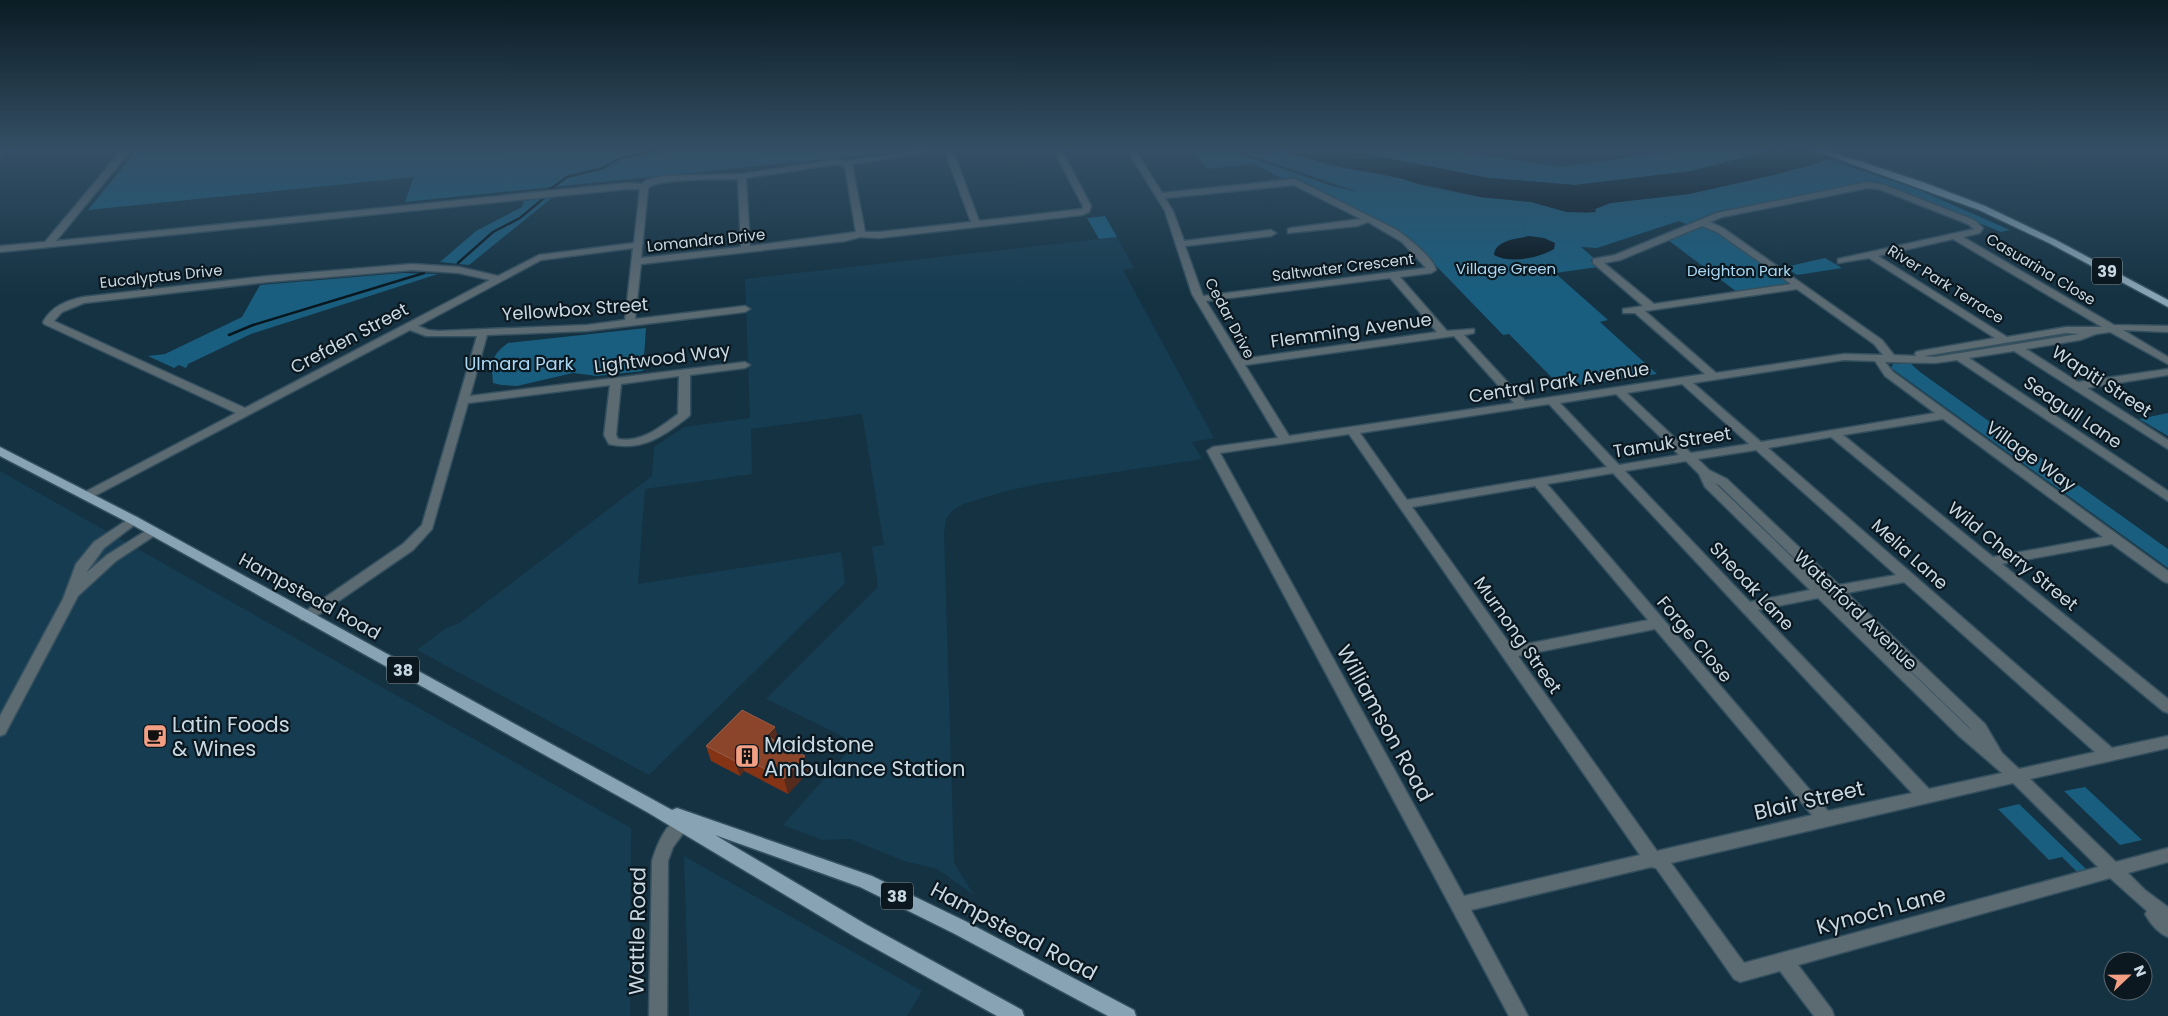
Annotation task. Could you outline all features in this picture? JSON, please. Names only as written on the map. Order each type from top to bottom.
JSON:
[{"type":"main road","name":"39","points":[[1958,198],[2018,224],[2168,304]]},
{"type":"main road","name":"Hampstead Road","points":[[0,451],[133,520],[653,807],[862,931],[1015,1016]]},
{"type":"main road","name":"Hampstead Road","points":[[653,807],[873,884],[959,927],[1127,1016]]},
{"type":"street","points":[[48,244],[86,198]]},
{"type":"street","points":[[0,249],[503,198]]},
{"type":"street","points":[[630,322],[643,198]]},
{"type":"street","points":[[743,198],[746,249]]},
{"type":"street","points":[[855,198],[861,229],[860,234]]},
{"type":"street","points":[[967,198],[976,224]]},
{"type":"street","name":"Lomandra Drive","points":[[635,262],[845,238],[860,234],[879,235],[1075,214],[1086,210],[1087,206],[1083,198]]},
{"type":"street","name":"Cedar Drive","points":[[1162,198],[1169,211],[1201,299],[1285,440]]},
{"type":"street","name":"Saltwater Crescent","points":[[1201,299],[1431,270],[1430,266],[1405,240],[1394,232],[1327,198]]},
{"type":"street","name":"River Park Terrace","points":[[1651,307],[1596,261],[1617,258],[1702,222],[1731,212],[1797,198]]},
{"type":"street","name":"River Park Terrace","points":[[1841,261],[1977,231],[1979,228],[1971,222],[1909,198]]},
{"type":"street","points":[[1290,231],[1357,223],[1368,219]]},
{"type":"street","name":"Village Way","points":[[1702,222],[1720,230],[1878,342],[1885,359],[1883,368],[1889,374],[2168,578]]},
{"type":"street","points":[[1181,244],[1259,239],[1271,233]]},
{"type":"street","name":"Casuarina Close","points":[[1955,236],[2168,361]]},
{"type":"street","name":"Crefden Street","points":[[87,496],[498,279],[547,256],[637,245]]},
{"type":"street","name":"River Park Terrace","points":[[1871,254],[2005,340]]},
{"type":"street","name":"Eucalyptus Drive","points":[[244,412],[48,322],[51,315],[58,309],[83,300],[343,272],[436,267],[498,279]]},
{"type":"street","points":[[1393,275],[1445,335]]},
{"type":"street","points":[[1714,377],[1631,310],[1800,286]]},
{"type":"street","name":"Yellowbox Street","points":[[409,326],[426,333],[439,334],[587,328],[745,309]]},
{"type":"street","name":"Central Park Avenue","points":[[1911,358],[1923,353],[2066,330],[2094,331],[2112,328],[2168,329]]},
{"type":"street","points":[[306,616],[408,547],[424,532],[431,520],[483,331]]},
{"type":"street","name":"Central Park Avenue","points":[[1213,451],[1844,357],[1935,360],[2080,337],[2094,331]]},
{"type":"street","name":"Flemming Avenue","points":[[1237,362],[1470,332]]},
{"type":"street","points":[[1457,333],[1522,405]]},
{"type":"street","name":"Wapiti Street","points":[[2016,348],[2168,445]]},
{"type":"street","name":"Seagull Lane","points":[[1959,356],[2168,497]]},
{"type":"street","name":"Lightwood Way","points":[[464,400],[745,365]]},
{"type":"street","points":[[2076,386],[2168,372]]},
{"type":"street","points":[[616,382],[610,435],[613,442],[634,444],[647,440],[684,415],[685,373]]},
{"type":"street","name":"Melia Lane","points":[[1686,381],[2110,756]]},
{"type":"street","name":"Waterford Avenue","points":[[1620,391],[1705,473],[1723,482],[1980,728],[1996,757]]},
{"type":"street","name":"Sheoak Lane","points":[[1552,401],[1925,796]]},
{"type":"street","name":"Tamuk Street","points":[[1404,504],[1946,415]]},
{"type":"street","name":"Murnong Street","points":[[1352,430],[1507,652],[1657,860]]},
{"type":"street","name":"Wild Cherry Street","points":[[1834,434],[2168,707]]},
{"type":"street","name":"Williamson Road","points":[[1213,451],[1519,1016]]},
{"type":"street","name":"Waterford Avenue","points":[[1705,473],[1709,484],[1964,732],[1996,757],[2139,895],[2168,929]]},
{"type":"street","name":"Forge Close","points":[[1538,482],[1824,819]]},
{"type":"street","points":[[0,730],[70,599],[81,568],[99,545],[133,520]]},
{"type":"street","points":[[70,599],[95,569],[112,556],[154,532]]},
{"type":"street","points":[[1990,562],[2115,539]]},
{"type":"street","points":[[1747,607],[1908,577]]},
{"type":"street","points":[[1507,652],[1658,624]]},
{"type":"street","name":"Blair Street","points":[[1460,905],[1657,860],[1824,819],[2168,742]]},
{"type":"street","name":"Wattle Road","points":[[658,1016],[660,861],[666,843],[682,824]]},
{"type":"street","name":"Kynoch Lane","points":[[1657,860],[1740,972],[2168,855]]},
{"type":"street","name":"Waterford Avenue","points":[[2139,895],[2168,917]]},
{"type":"street","points":[[1784,960],[1825,1016]]},
{"type":"shaded area","points":[[1494,198],[1650,198],[1610,203],[1595,209],[1596,212],[1567,212],[1531,202]]},
{"type":"shaded area","points":[[1529,236],[1544,238],[1555,243],[1554,249],[1541,255],[1524,259],[1508,259],[1494,255],[1495,250],[1502,243]]},
{"type":"shaded area","points":[[1117,237],[1134,268],[1123,270],[1214,438],[1192,442],[1202,459],[1044,483],[1006,491],[963,504],[952,511],[946,519],[944,533],[954,863],[974,895],[937,869],[904,861],[850,839],[822,840],[783,825],[847,753],[844,737],[766,699],[878,587],[872,547],[884,545],[862,414],[751,429],[752,474],[645,489],[638,584],[841,552],[845,583],[649,775],[417,650],[446,628],[459,623],[652,476],[654,447],[684,427],[750,418],[745,279]]},
{"type":"shaded area","points":[[0,471],[631,828],[630,1016],[0,1016]]},
{"type":"shaded area","points":[[684,856],[922,991],[907,1016],[689,1016]]},
{"type":"green space","points":[[97,198],[202,198],[88,210]]},
{"type":"green space","points":[[406,198],[440,198],[405,202]]},
{"type":"green space","points":[[551,198],[469,265],[440,262],[476,231],[522,207],[524,201]]},
{"type":"green space","name":"Village Green","points":[[1337,198],[1494,198],[1531,202],[1567,212],[1587,213],[1596,212],[1595,209],[1610,203],[1650,198],[1784,198],[1718,211],[1686,224],[1679,221],[1597,248],[1581,247],[1595,259],[1590,260],[1598,267],[1555,273],[1608,320],[1600,322],[1657,374],[1562,388],[1509,334],[1503,335],[1400,231]]},
{"type":"green space","name":"Village Green","points":[[1918,198],[1938,198],[2010,230],[2001,232]]},
{"type":"green space","points":[[1105,216],[1117,237],[1099,239],[1087,218]]},
{"type":"green space","name":"Deighton Park","points":[[1706,226],[1793,284],[1737,292],[1668,240],[1698,227]]},
{"type":"green space","points":[[1825,258],[1842,268],[1797,275],[1785,267]]},
{"type":"green space","points":[[403,273],[438,274],[251,334],[188,364],[186,368],[179,365],[174,368],[148,356],[165,354],[242,317],[260,285]]},
{"type":"green space","name":"Ulmara Park","points":[[646,328],[643,371],[597,376],[573,373],[517,386],[493,383],[493,360],[502,347],[508,343]]},
{"type":"green space","points":[[1910,363],[2168,549],[2168,568],[1891,368],[1893,364]]},
{"type":"green space","points":[[2168,413],[2168,436],[2139,419]]},
{"type":"green space","points":[[2085,787],[2142,840],[2120,845],[2064,791]]},
{"type":"green space","points":[[2019,804],[2087,870],[2078,873],[2062,857],[2049,860],[1998,809]]},
{"type":"building","points":[[742,710],[775,727],[766,736],[805,756],[784,779],[740,756],[735,761],[706,746]]},
{"type":"waterway","points":[[458,263],[493,232],[520,218],[544,198]]},
{"type":"waterway","points":[[229,335],[253,325],[424,273]]},
{"type":"place","name":"Latin Foods & Wines","points":[[155,736]]},
{"type":"place","name":"Maidstone Ambulance Station","points":[[747,756]]}]
